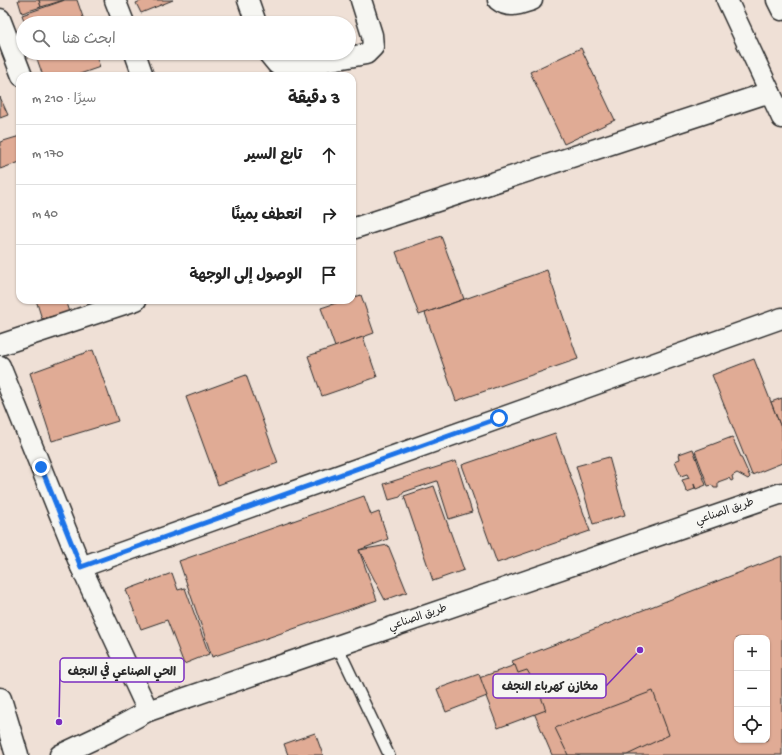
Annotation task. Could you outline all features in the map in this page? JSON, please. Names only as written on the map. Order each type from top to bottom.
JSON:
[{"type":"street","points":[[115,0],[121,16]]},
{"type":"street","points":[[248,0],[254,16]]},
{"type":"street","points":[[356,56],[366,54],[373,47],[372,35],[362,0]]},
{"type":"street","points":[[498,0],[502,4],[516,6],[532,0]]},
{"type":"street","points":[[728,0],[782,118]]},
{"type":"street","points":[[777,0],[782,10]]},
{"type":"street","points":[[0,19],[20,72]]},
{"type":"street","points":[[137,60],[142,72]]},
{"type":"street","points":[[274,60],[277,64],[287,68],[332,60]]},
{"type":"street","points":[[356,228],[770,92]]},
{"type":"street","points":[[0,345],[124,304]]},
{"type":"street","points":[[81,567],[782,318]]},
{"type":"street","points":[[0,366],[81,567],[148,711]]},
{"type":"street","name":"طريق الصناعي","points":[[60,755],[113,730],[148,711],[782,492]]},
{"type":"street","points":[[1,708],[17,755]]},
{"type":"lane","points":[[338,645],[389,755]]},
{"type":"building","points":[[18,0],[39,0],[41,7],[22,13]]},
{"type":"building","points":[[39,0],[64,0],[41,7]]},
{"type":"building","points":[[65,0],[77,0],[83,16],[22,16]]},
{"type":"building","points":[[143,0],[173,0],[141,13],[136,3]]},
{"type":"building","points":[[581,48],[615,120],[564,144],[530,72]]},
{"type":"building","points":[[37,60],[98,60],[100,67],[86,72],[42,72]]},
{"type":"building","points":[[0,97],[8,115],[0,118]]},
{"type":"building","points":[[16,137],[16,163],[0,169],[0,142]]},
{"type":"building","points":[[441,236],[464,299],[419,315],[396,252]]},
{"type":"building","points":[[547,270],[578,359],[456,401],[425,313]]},
{"type":"building","points":[[361,295],[374,333],[335,347],[321,308],[333,304],[356,304],[356,297]]},
{"type":"building","points":[[37,304],[66,304],[69,312],[42,319]]},
{"type":"building","points":[[363,337],[377,377],[322,396],[308,356]]},
{"type":"building","points":[[93,350],[118,421],[52,441],[30,373]]},
{"type":"building","points":[[754,359],[782,430],[782,463],[752,475],[712,375]]},
{"type":"building","points":[[246,375],[278,463],[218,485],[186,397]]},
{"type":"building","points":[[782,398],[782,430],[771,402]]},
{"type":"building","points":[[555,433],[590,531],[497,563],[462,465]]},
{"type":"building","points":[[732,437],[750,477],[748,479],[737,473],[732,476],[733,480],[731,481],[729,478],[718,482],[718,488],[714,488],[712,485],[708,486],[695,451]]},
{"type":"building","points":[[693,449],[706,485],[696,489],[694,484],[695,489],[687,492],[682,480],[689,478],[687,474],[681,476],[675,461],[680,459],[679,454]]},
{"type":"building","points":[[609,457],[625,515],[593,524],[576,466]]},
{"type":"building","points":[[456,461],[472,512],[449,519],[437,481],[404,492],[400,497],[389,500],[384,484]]},
{"type":"building","points":[[434,486],[464,570],[433,581],[404,496]]},
{"type":"building","points":[[364,496],[371,515],[379,512],[388,539],[359,550],[377,600],[212,657],[179,561]]},
{"type":"building","points":[[388,545],[407,592],[385,600],[359,550]]},
{"type":"building","points":[[782,556],[782,755],[552,755],[512,661]]},
{"type":"building","points":[[172,573],[178,590],[185,588],[209,654],[184,664],[167,620],[141,629],[126,590]]},
{"type":"building","points":[[515,665],[518,673],[527,670],[530,675],[520,679],[522,684],[534,679],[546,710],[498,728],[479,678]]},
{"type":"building","points":[[479,674],[487,696],[446,712],[437,689]]},
{"type":"building","points":[[653,691],[669,735],[627,755],[568,755],[555,728]]},
{"type":"building","points":[[315,733],[323,755],[288,755],[284,744]]},
{"type":"place","name":"مخازن كهرباء النجف","points":[[640,650]]},
{"type":"place","name":"الحي الصناعي في النجف","points":[[59,722]]},
{"type":"route","points":[[41,467],[81,567],[499,418]]}]
